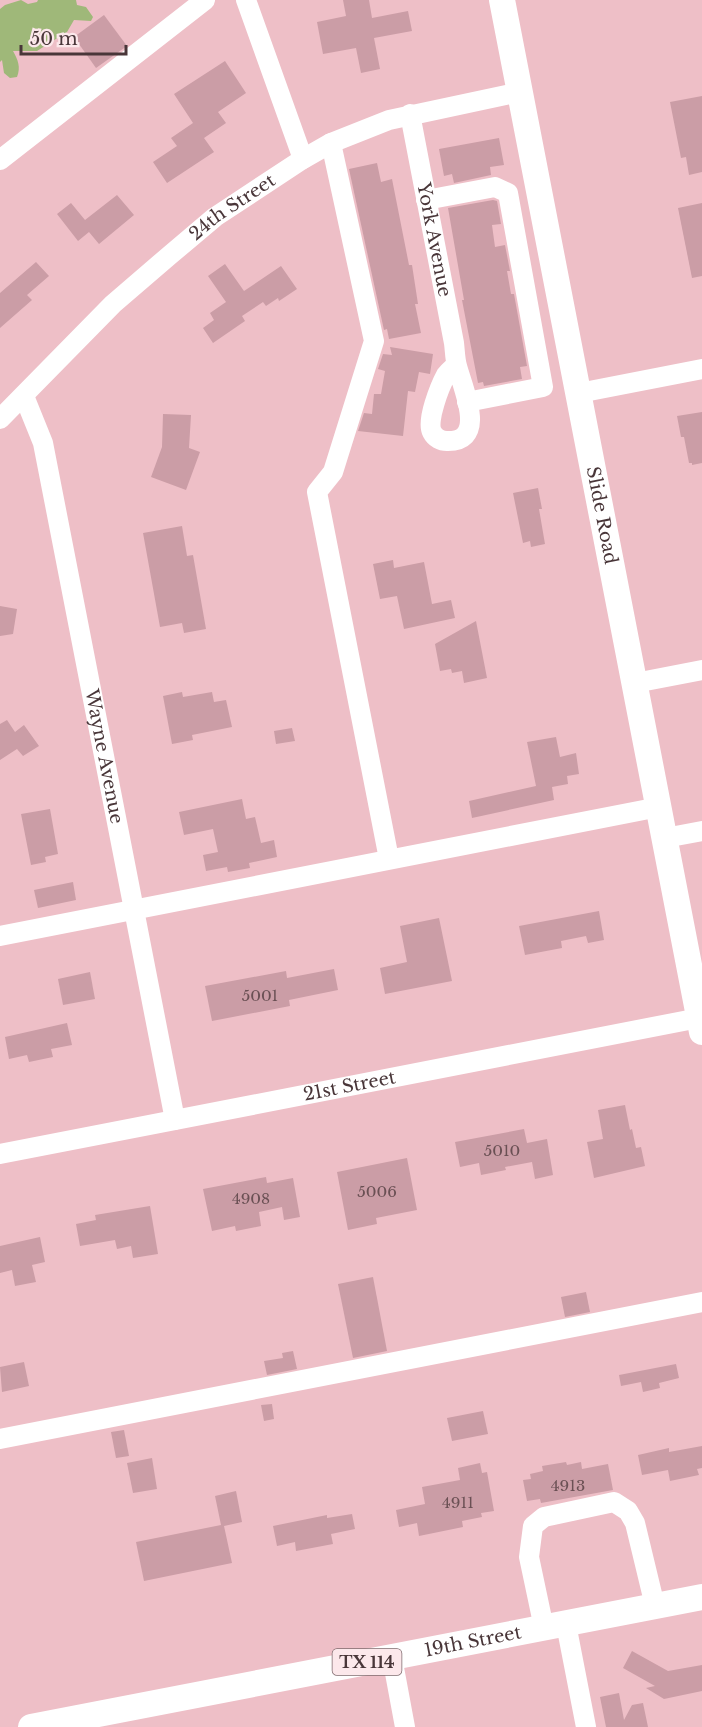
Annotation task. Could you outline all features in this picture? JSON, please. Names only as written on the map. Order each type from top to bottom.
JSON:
[{"type":"main road","name":"Slide Road","points":[[502,0],[664,838],[698,991],[701,1025]]},
{"type":"main road","name":"19th Street","points":[[31,1727],[702,1597]]},
{"type":"street","points":[[0,160],[204,0]]},
{"type":"street","points":[[246,0],[303,159]]},
{"type":"street","name":"24th Street","points":[[1,418],[113,304],[170,255],[215,217],[303,159],[359,130],[410,114],[520,92]]},
{"type":"street","name":"York Avenue","points":[[410,114],[454,343],[456,365],[463,382],[471,423],[465,437],[460,440],[444,441],[438,439],[430,429],[431,415],[447,374],[456,365]]},
{"type":"street","points":[[332,143],[374,340],[333,472],[317,492],[389,859]]},
{"type":"street","points":[[426,200],[495,187],[508,193],[543,387],[467,402]]},
{"type":"street","points":[[579,393],[702,369]]},
{"type":"street","name":"Wayne Avenue","points":[[24,396],[43,443],[176,1120]]},
{"type":"street","points":[[635,683],[702,670]]},
{"type":"street","points":[[0,936],[659,807]]},
{"type":"street","points":[[664,838],[702,831]]},
{"type":"street","name":"21st Street","points":[[0,1154],[701,1025]]},
{"type":"street","points":[[0,1439],[702,1302]]},
{"type":"street","points":[[586,1727],[555,1626],[529,1557],[533,1526],[544,1517],[614,1502],[628,1511],[634,1522],[655,1606]]},
{"type":"street","points":[[392,1657],[405,1727]]},
{"type":"green space","points":[[21,0],[28,4],[38,0],[76,0],[77,5],[86,7],[93,17],[91,21],[74,20],[67,32],[37,51],[13,51],[19,70],[17,77],[10,78],[4,73],[2,60],[0,62],[0,9]]},
{"type":"building","points":[[343,0],[369,0],[372,18],[408,11],[412,31],[374,38],[380,69],[361,73],[356,48],[323,54],[317,22],[346,16]]},
{"type":"building","points":[[104,15],[127,46],[96,68],[74,37]]},
{"type":"building","points":[[225,61],[246,93],[218,112],[226,123],[204,138],[214,152],[167,183],[153,162],[177,146],[171,138],[193,123],[174,94]]},
{"type":"building","points":[[702,96],[702,172],[689,175],[686,157],[681,158],[670,102]]},
{"type":"building","points":[[499,138],[504,165],[490,167],[491,175],[454,183],[452,174],[444,176],[439,149]]},
{"type":"building","points":[[377,163],[381,182],[392,179],[409,265],[412,265],[418,304],[415,304],[421,333],[389,339],[387,329],[384,330],[349,169]]},
{"type":"building","points":[[117,195],[134,215],[99,244],[89,232],[78,241],[57,214],[71,203],[85,220]]},
{"type":"building","points":[[497,201],[501,224],[492,225],[495,247],[505,245],[510,271],[507,271],[511,294],[514,294],[527,366],[520,367],[522,379],[484,386],[483,382],[478,383],[448,208]]},
{"type":"building","points":[[702,203],[702,276],[692,278],[678,208]]},
{"type":"building","points":[[36,262],[49,276],[27,295],[32,300],[0,328],[0,293]]},
{"type":"building","points":[[225,264],[244,291],[281,266],[297,289],[279,301],[278,298],[266,306],[263,302],[242,316],[245,321],[213,343],[203,328],[214,320],[210,313],[226,302],[208,276]]},
{"type":"building","points":[[390,347],[433,354],[430,374],[419,372],[415,392],[408,391],[403,436],[358,431],[364,413],[372,414],[374,394],[381,394],[385,371],[378,369],[383,354],[392,355]]},
{"type":"building","points":[[702,412],[702,463],[692,465],[689,463],[684,437],[681,437],[677,416]]},
{"type":"building","points":[[163,414],[191,415],[189,448],[200,452],[186,490],[151,477],[162,447]]},
{"type":"building","points":[[538,488],[545,544],[531,547],[530,541],[523,543],[513,493]]},
{"type":"building","points":[[182,526],[187,556],[193,555],[206,629],[184,633],[182,623],[160,627],[143,533]]},
{"type":"building","points":[[393,560],[394,568],[424,562],[432,604],[451,600],[455,618],[404,629],[397,596],[380,599],[373,564]]},
{"type":"building","points":[[0,606],[17,609],[13,634],[0,636]]},
{"type":"building","points":[[476,621],[487,678],[464,683],[462,671],[452,673],[451,669],[440,671],[435,644]]},
{"type":"building","points":[[182,692],[183,697],[212,692],[214,702],[226,700],[232,727],[192,735],[193,740],[172,744],[163,696]]},
{"type":"building","points":[[7,720],[15,732],[24,725],[39,746],[23,756],[17,749],[0,760],[0,724]]},
{"type":"building","points":[[292,728],[295,741],[276,744],[274,731]]},
{"type":"building","points":[[556,737],[560,757],[576,753],[579,774],[567,776],[568,784],[552,787],[554,800],[472,818],[469,801],[536,786],[527,742]]},
{"type":"building","points":[[242,799],[246,819],[255,817],[261,843],[274,840],[277,857],[249,863],[250,868],[228,872],[227,867],[206,871],[203,855],[218,852],[213,829],[184,835],[179,812]]},
{"type":"building","points":[[50,809],[58,854],[45,857],[46,862],[31,865],[21,814]]},
{"type":"building","points":[[73,882],[76,900],[38,908],[34,890]]},
{"type":"building","points":[[599,911],[604,940],[588,943],[586,936],[561,941],[562,948],[525,955],[519,926]]},
{"type":"building","points":[[439,918],[452,981],[385,994],[380,968],[407,962],[400,926]]},
{"type":"building","points":[[334,969],[338,990],[289,1000],[290,1006],[212,1021],[205,986],[286,971],[287,978]]},
{"type":"building","points":[[90,972],[95,999],[63,1005],[58,979]]},
{"type":"building","points":[[67,1023],[72,1045],[51,1049],[53,1057],[29,1062],[27,1055],[9,1059],[5,1037]]},
{"type":"building","points":[[625,1105],[630,1130],[632,1129],[636,1148],[641,1147],[645,1166],[594,1178],[587,1142],[603,1139],[598,1110]]},
{"type":"building","points":[[524,1129],[527,1143],[547,1139],[553,1175],[535,1179],[532,1162],[505,1167],[506,1170],[481,1175],[479,1163],[460,1167],[455,1142]]},
{"type":"building","points":[[407,1158],[417,1210],[376,1218],[377,1224],[348,1230],[337,1172]]},
{"type":"building","points":[[266,1177],[267,1183],[293,1178],[300,1217],[284,1220],[282,1207],[259,1212],[261,1226],[236,1231],[235,1226],[212,1231],[203,1189]]},
{"type":"building","points":[[150,1206],[158,1254],[133,1258],[131,1246],[117,1249],[115,1240],[80,1246],[76,1224],[96,1220],[95,1215]]},
{"type":"building","points":[[40,1237],[45,1262],[32,1265],[36,1282],[15,1286],[12,1270],[0,1273],[0,1246]]},
{"type":"building","points":[[373,1277],[387,1351],[353,1358],[338,1284]]},
{"type":"building","points":[[586,1292],[590,1312],[565,1317],[561,1297]]},
{"type":"building","points":[[293,1351],[297,1369],[267,1375],[264,1361],[283,1358],[282,1353]]},
{"type":"building","points":[[24,1362],[29,1386],[2,1392],[0,1367]]},
{"type":"building","points":[[676,1364],[679,1378],[659,1383],[660,1388],[643,1392],[641,1382],[621,1386],[619,1375]]},
{"type":"building","points":[[272,1404],[274,1419],[264,1421],[261,1405]]},
{"type":"building","points":[[483,1411],[488,1434],[452,1441],[447,1418]]},
{"type":"building","points":[[124,1430],[129,1456],[116,1458],[111,1432]]},
{"type":"building","points":[[702,1446],[702,1468],[697,1469],[699,1475],[670,1481],[668,1470],[642,1475],[638,1455],[669,1448],[669,1452]]},
{"type":"building","points":[[152,1458],[157,1489],[133,1493],[127,1463]]},
{"type":"building","points":[[566,1462],[567,1465],[581,1462],[582,1469],[608,1464],[613,1490],[541,1503],[540,1499],[527,1501],[523,1480],[531,1479],[530,1474],[543,1471],[542,1466]]},
{"type":"building","points":[[480,1463],[482,1473],[487,1472],[494,1511],[481,1513],[482,1517],[462,1521],[463,1527],[419,1536],[417,1523],[399,1527],[396,1510],[425,1504],[422,1487],[460,1480],[458,1468]]},
{"type":"building","points":[[236,1491],[242,1522],[224,1526],[232,1563],[144,1581],[136,1542],[221,1525],[215,1496]]},
{"type":"building","points":[[352,1514],[355,1529],[331,1534],[333,1544],[296,1551],[295,1542],[277,1546],[273,1526],[327,1515],[327,1518]]},
{"type":"building","points":[[632,1651],[668,1671],[702,1665],[702,1691],[664,1699],[646,1688],[655,1686],[623,1668]]},
{"type":"building","points":[[619,1693],[624,1720],[632,1705],[643,1703],[648,1727],[606,1727],[600,1697]]}]
